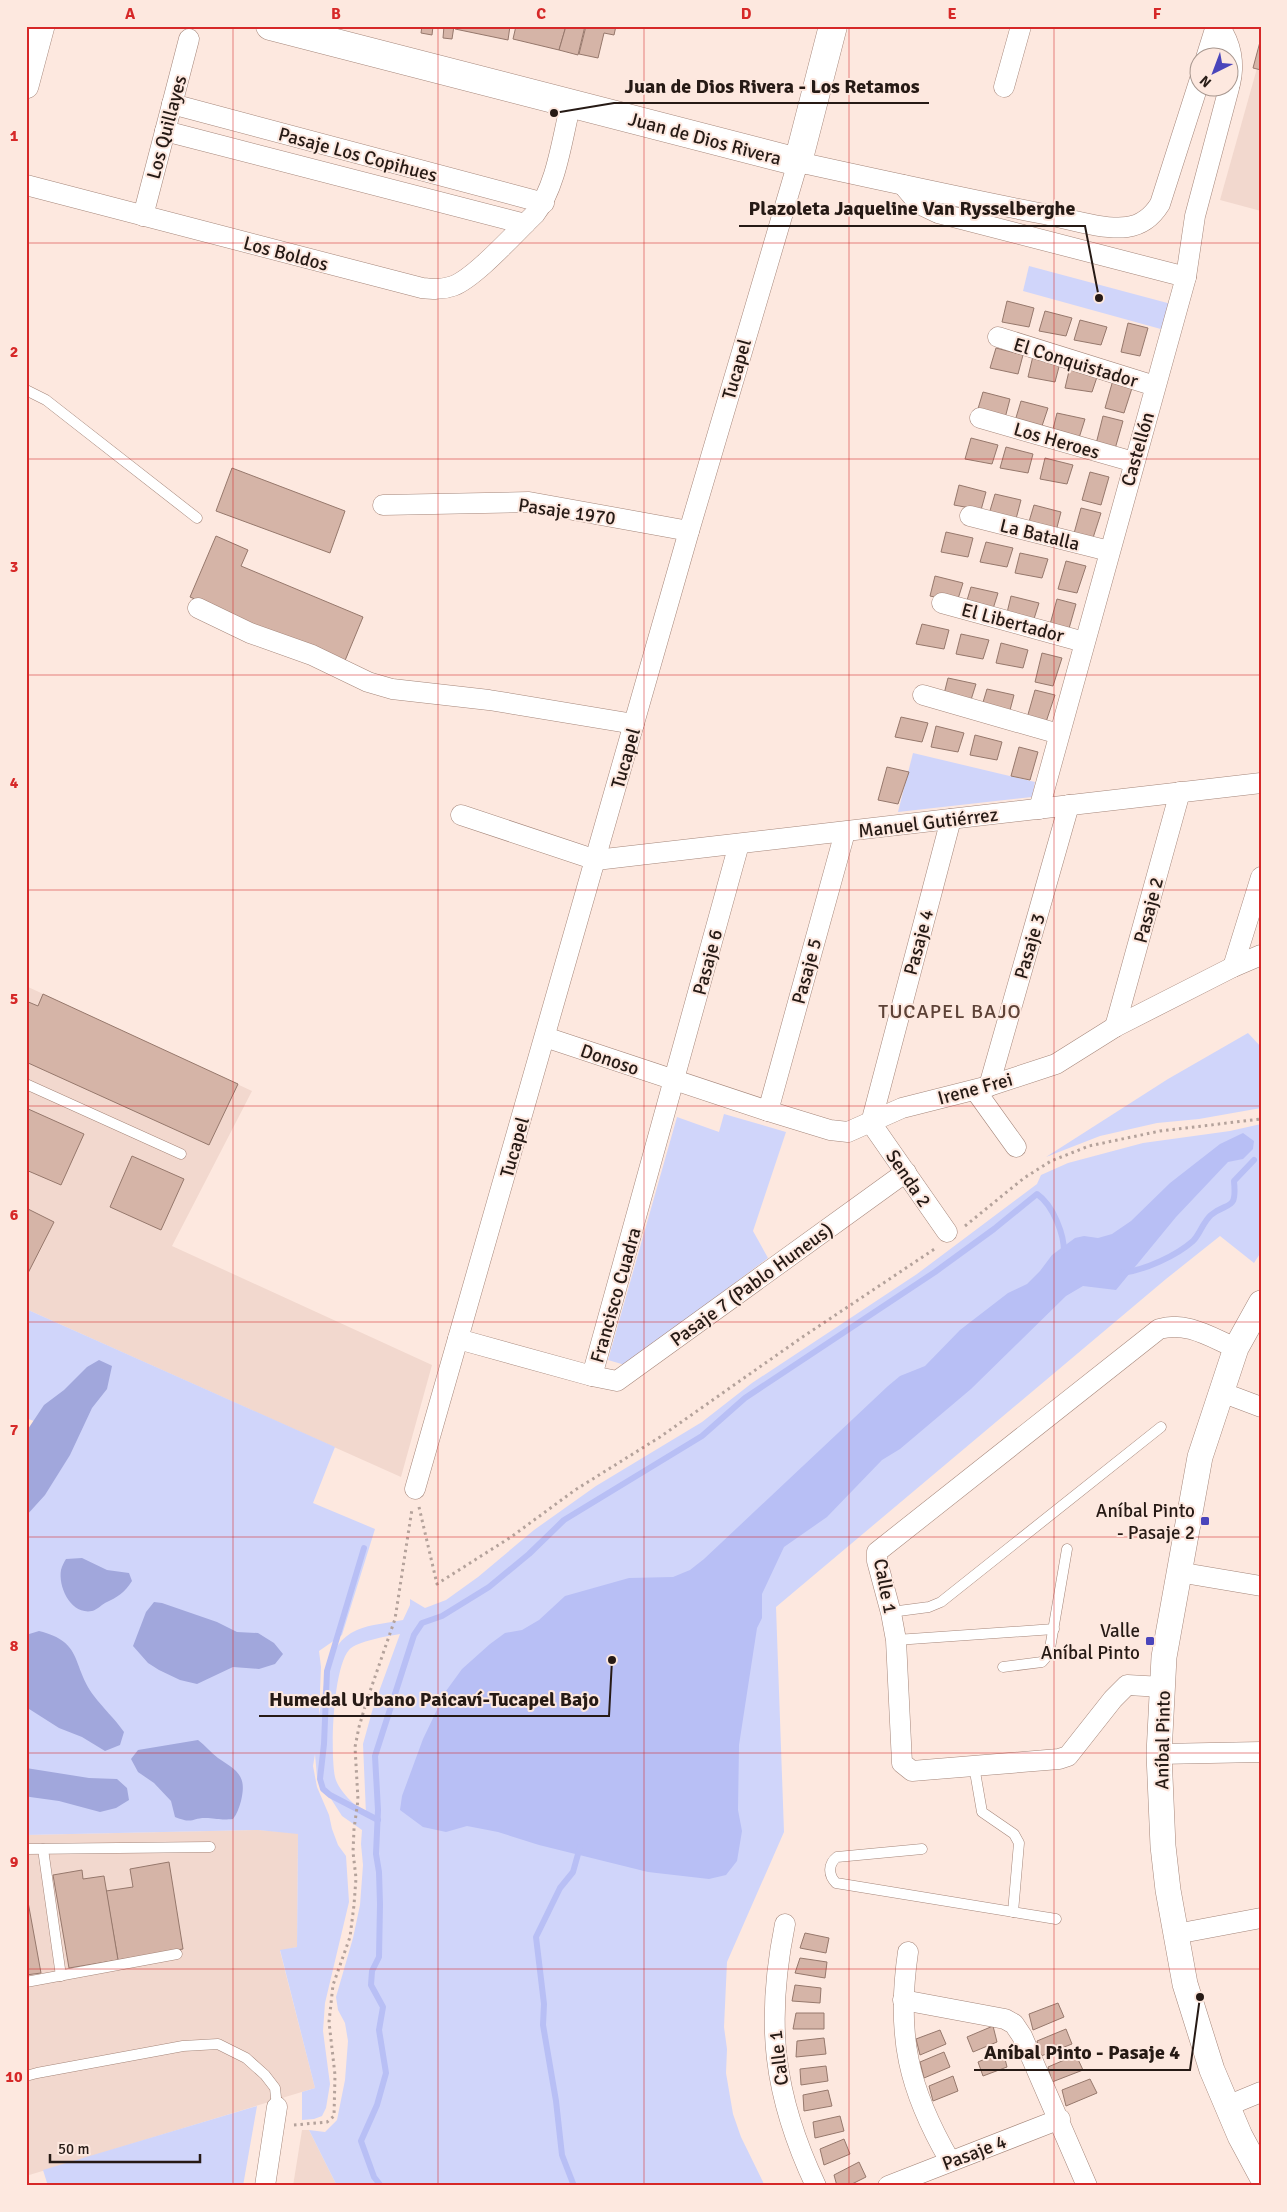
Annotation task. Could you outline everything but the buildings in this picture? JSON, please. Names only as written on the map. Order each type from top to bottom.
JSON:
[{"type":"main road","name":"Juan de Dios Rivera","points":[[270,26],[798,162]]},
{"type":"main road","name":"Tucapel","points":[[798,162],[833,26]]},
{"type":"street","points":[[26,86],[42,26]]},
{"type":"street","points":[[1004,87],[1020,26]]},
{"type":"street","points":[[1209,48],[1216,26]]},
{"type":"street","name":"Castellón","points":[[1220,26],[1230,48]]},
{"type":"street","name":"Los Quillayes","points":[[143,216],[189,39]]},
{"type":"street","name":"Juan de Dios Rivera","points":[[798,162],[1105,226],[1127,227],[1143,222],[1155,212],[1164,194],[1194,98]]},
{"type":"street","name":"Castellón","points":[[1039,809],[1186,277],[1195,216],[1226,98]]},
{"type":"street","points":[[544,203],[550,187],[571,102]]},
{"type":"street","name":"Pasaje Los Copihues","points":[[172,104],[544,203]]},
{"type":"street","name":"Pasaje Los Copihues","points":[[165,130],[525,224]]},
{"type":"street","name":"Tucapel","points":[[415,1489],[689,531],[798,162]]},
{"type":"street","points":[[902,185],[919,204],[938,213],[1186,277]]},
{"type":"street","name":"Los Boldos","points":[[26,186],[433,289],[445,288],[462,281],[525,224],[544,203]]},
{"type":"street","name":"El Conquistador","points":[[998,337],[1155,386]]},
{"type":"street","name":"Los Heroes","points":[[980,418],[1134,462]]},
{"type":"street","name":"Pasaje 1970","points":[[383,505],[529,502],[689,531]]},
{"type":"street","name":"La Batalla","points":[[970,516],[1109,551]]},
{"type":"street","name":"El Libertador","points":[[942,603],[1084,642]]},
{"type":"street","points":[[198,608],[250,633],[312,655],[368,682],[392,688],[489,700],[634,724]]},
{"type":"street","points":[[923,695],[1059,734]]},
{"type":"street","name":"Manuel Gutiérrez","points":[[596,860],[1261,783]]},
{"type":"street","name":"Pasaje 2","points":[[1115,1028],[1180,792]]},
{"type":"street","name":"Pasaje 3","points":[[982,1088],[1069,805]]},
{"type":"street","points":[[461,815],[596,860]]},
{"type":"street","name":"Pasaje 4","points":[[871,1122],[951,819]]},
{"type":"street","name":"Pasaje 5","points":[[768,1111],[845,832]]},
{"type":"street","name":"Pasaje 6","points":[[674,1081],[739,844]]},
{"type":"street","points":[[1233,967],[1261,877]]},
{"type":"street","name":"Irene Frei","points":[[674,1081],[841,1132],[858,1129],[902,1108],[982,1088],[1056,1064],[1115,1028],[1233,967],[1261,956]]},
{"type":"street","name":"Donoso","points":[[545,1037],[674,1081]]},
{"type":"street","name":"Francisco Cuadra","points":[[458,1339],[592,1376],[674,1081]]},
{"type":"street","points":[[982,1088],[1016,1148]]},
{"type":"street","name":"Senda 2","points":[[871,1122],[925,1203],[950,1235]]},
{"type":"street","name":"Pasaje 7 (Pablo Huneus)","points":[[592,1376],[617,1382],[906,1172]]},
{"type":"street","name":"Aníbal Pinto","points":[[1261,1303],[1236,1348],[1220,1392],[1200,1458],[1164,1657],[1159,1754],[1163,1846],[1185,1984],[1198,2029],[1227,2106],[1261,2175]]},
{"type":"street","name":"Calle 1","points":[[1163,1687],[1127,1685],[1113,1698],[1068,1756],[1059,1759],[912,1770],[902,1763],[896,1640],[876,1560],[877,1552],[1159,1329],[1172,1325],[1187,1327],[1236,1348]]},
{"type":"street","points":[[1220,1392],[1261,1408]]},
{"type":"street","points":[[1178,1572],[1261,1586]]},
{"type":"street","points":[[1159,1754],[1261,1752]]},
{"type":"street","points":[[1176,1934],[1261,1918]]},
{"type":"street","name":"Calle 1","points":[[785,1924],[775,1982],[774,2047],[786,2108],[795,2138],[816,2186]]},
{"type":"street","points":[[908,1952],[903,2000],[904,2035],[912,2076],[929,2121],[950,2162]]},
{"type":"street","points":[[903,2000],[1010,2021],[1022,2036],[1060,2119],[1087,2186]]},
{"type":"street","points":[[1227,2106],[1261,2092]]},
{"type":"street","points":[[265,2186],[276,2116]]},
{"type":"street","name":"Pasaje 4","points":[[888,2186],[1060,2119]]},
{"type":"lane","points":[[26,390],[46,400],[197,518]]},
{"type":"lane","points":[[26,1084],[181,1154]]},
{"type":"lane","points":[[890,1612],[929,1607],[941,1602],[1161,1427]]},
{"type":"lane","points":[[1003,1667],[1042,1662],[1049,1654],[1067,1549]]},
{"type":"lane","points":[[896,1640],[1054,1629]]},
{"type":"lane","points":[[974,1766],[982,1812],[1014,1834],[1018,1843],[1014,1912]]},
{"type":"lane","points":[[26,1849],[210,1847]]},
{"type":"lane","points":[[922,1848],[837,1857],[831,1861],[829,1868],[832,1879],[836,1883],[1056,1920]]},
{"type":"lane","points":[[43,1849],[61,1976]]},
{"type":"lane","points":[[26,1982],[177,1954]]},
{"type":"lane","points":[[26,2076],[38,2072],[183,2046],[218,2044],[246,2058],[265,2075],[275,2088],[276,2116]]},
{"type":"path","points":[[415,1489],[437,1584],[511,1537],[575,1490],[660,1437],[950,1235],[1024,1178],[1051,1161],[1089,1146],[1160,1131],[1261,1119]]},
{"type":"path","points":[[276,2116],[327,2122],[334,2116],[335,2075],[329,2022],[333,1985],[350,1937],[354,1905],[356,1878],[353,1852],[358,1800],[355,1747],[367,1700],[395,1619],[415,1489]]},
{"type":"shaded area","points":[[1261,54],[1261,211],[1220,200]]},
{"type":"shaded area","points":[[1029,266],[1175,305],[1168,331],[1023,291]]},
{"type":"shaded area","points":[[913,753],[1035,782],[1032,797],[898,812]]},
{"type":"shaded area","points":[[26,986],[252,1091],[172,1246],[432,1365],[401,1477],[26,1309]]},
{"type":"shaded area","points":[[1248,1033],[1261,1047],[1261,1108],[1199,1119],[1157,1123],[1100,1136],[1046,1157],[1168,1079]]},
{"type":"shaded area","points":[[724,1114],[786,1132],[753,1231],[768,1258],[625,1365],[608,1360],[677,1117],[719,1132]]},
{"type":"shaded area","points":[[1261,1124],[1261,1252],[1254,1263],[1220,1236],[1166,1279],[776,1607],[784,1832],[727,1962],[724,2027],[727,2049],[726,2073],[733,2114],[741,2137],[765,2186],[337,2186],[309,2130],[325,2132],[337,2120],[345,2080],[348,2041],[345,2023],[338,2010],[336,1997],[353,1938],[360,1905],[363,1865],[362,1830],[342,1816],[317,1777],[315,1754],[313,1766],[317,1787],[329,1815],[338,1845],[346,1856],[349,1902],[325,2003],[323,2031],[330,2084],[326,2108],[322,2116],[314,2119],[302,2120],[302,2092],[315,2088],[280,1950],[297,1947],[298,1834],[258,1830],[26,1835],[26,1474],[57,1430],[26,1418],[26,1309],[335,1447],[313,1503],[375,1529],[342,1635],[319,1651],[321,1667],[319,1715],[328,1667],[338,1645],[346,1637],[368,1626],[403,1620],[410,1605],[410,1599],[425,1608],[446,1600],[478,1577],[534,1530],[596,1486],[702,1422],[752,1383],[917,1274],[1037,1184],[1041,1175],[1068,1163],[1143,1143],[1230,1131]],"holes":[[[400,1634],[373,1708],[363,1744],[366,1814],[343,1792],[335,1777],[333,1731],[339,1674],[349,1650],[353,1647],[373,1639]]]},
{"type":"shaded area","points":[[1243,1133],[1254,1141],[1253,1149],[1243,1159],[1228,1162],[1176,1217],[1116,1290],[1083,1286],[1066,1296],[971,1389],[900,1449],[882,1460],[827,1517],[784,1547],[762,1594],[762,1618],[757,1628],[739,1745],[738,1810],[742,1831],[737,1861],[726,1875],[709,1879],[648,1872],[539,1845],[498,1832],[467,1826],[446,1832],[423,1827],[400,1810],[402,1796],[423,1739],[446,1691],[462,1669],[490,1644],[505,1633],[522,1630],[539,1620],[565,1596],[629,1578],[673,1577],[690,1570],[888,1386],[900,1376],[925,1366],[960,1330],[1008,1293],[1027,1284],[1052,1255],[1075,1238],[1084,1236],[1098,1238],[1112,1234],[1131,1221],[1170,1183],[1220,1144]]},
{"type":"shaded area","points":[[99,1360],[112,1366],[107,1389],[92,1408],[70,1455],[45,1495],[26,1516],[26,1432],[44,1405],[64,1390],[87,1367]]},
{"type":"shaded area","points":[[82,1558],[107,1570],[129,1573],[132,1581],[114,1599],[96,1610],[85,1611],[78,1609],[67,1598],[62,1584],[61,1570],[66,1559]]},
{"type":"shaded area","points":[[154,1602],[217,1622],[237,1632],[258,1633],[274,1643],[283,1654],[275,1664],[259,1669],[233,1667],[197,1684],[180,1680],[148,1663],[133,1646],[146,1612]]},
{"type":"shaded area","points":[[39,1631],[63,1641],[70,1648],[94,1696],[124,1732],[120,1745],[105,1751],[82,1737],[59,1728],[26,1707],[26,1635]]},
{"type":"shaded area","points":[[198,1740],[215,1756],[236,1771],[242,1780],[243,1793],[238,1811],[233,1819],[203,1818],[190,1821],[175,1817],[171,1801],[154,1783],[138,1772],[131,1759],[138,1750]]},
{"type":"shaded area","points":[[26,1768],[89,1778],[117,1779],[127,1788],[129,1800],[116,1808],[100,1812],[59,1801],[26,1796]]},
{"type":"shaded area","points":[[258,1830],[298,1833],[297,1947],[280,1951],[315,2088],[26,2176],[26,1835]]},
{"type":"shaded area","points":[[257,2106],[243,2186],[48,2186],[43,2170]]},
{"type":"shaded area","points":[[302,2130],[309,2130],[337,2186],[293,2186]]},
{"type":"waterway","points":[[1122,1273],[1160,1262],[1186,1247],[1198,1235],[1211,1215],[1233,1202],[1234,1181],[1254,1160]]},
{"type":"waterway","points":[[381,2186],[374,2177],[361,2141],[377,2105],[386,2073],[379,2030],[383,2007],[371,1985],[372,1971],[379,1957],[380,1904],[379,1872],[376,1854],[378,1810],[375,1756],[414,1635],[422,1623],[442,1616],[489,1587],[529,1554],[564,1520],[702,1436],[745,1398],[935,1272],[994,1229],[1037,1194],[1048,1205],[1057,1221],[1064,1247],[1064,1255]]},
{"type":"waterway","points":[[364,1548],[327,1671],[324,1744],[320,1779],[323,1789],[330,1795],[378,1820]]},
{"type":"waterway","points":[[574,2186],[562,2155],[556,2101],[543,2025],[544,2004],[536,1937],[560,1888],[573,1872],[580,1847]]},
{"type":"place","name":"Juan de Dios Rivera - Los Retamos","points":[[554,113]]},
{"type":"place","name":"Plazoleta Jaqueline Van Rysselberghe","points":[[1099,298]]},
{"type":"place","name":"Aníbal Pinto - Pasaje 2","points":[[1205,1521]]},
{"type":"place","name":"Valle Aníbal Pinto","points":[[1150,1641]]},
{"type":"place","name":"Humedal Urbano Paicaví-Tucapel Bajo","points":[[612,1660]]},
{"type":"place","name":"Aníbal Pinto - Pasaje 4","points":[[1200,1997]]},
{"type":"district","name":"TUCAPEL BAJO","points":[[950,1011]]}]
